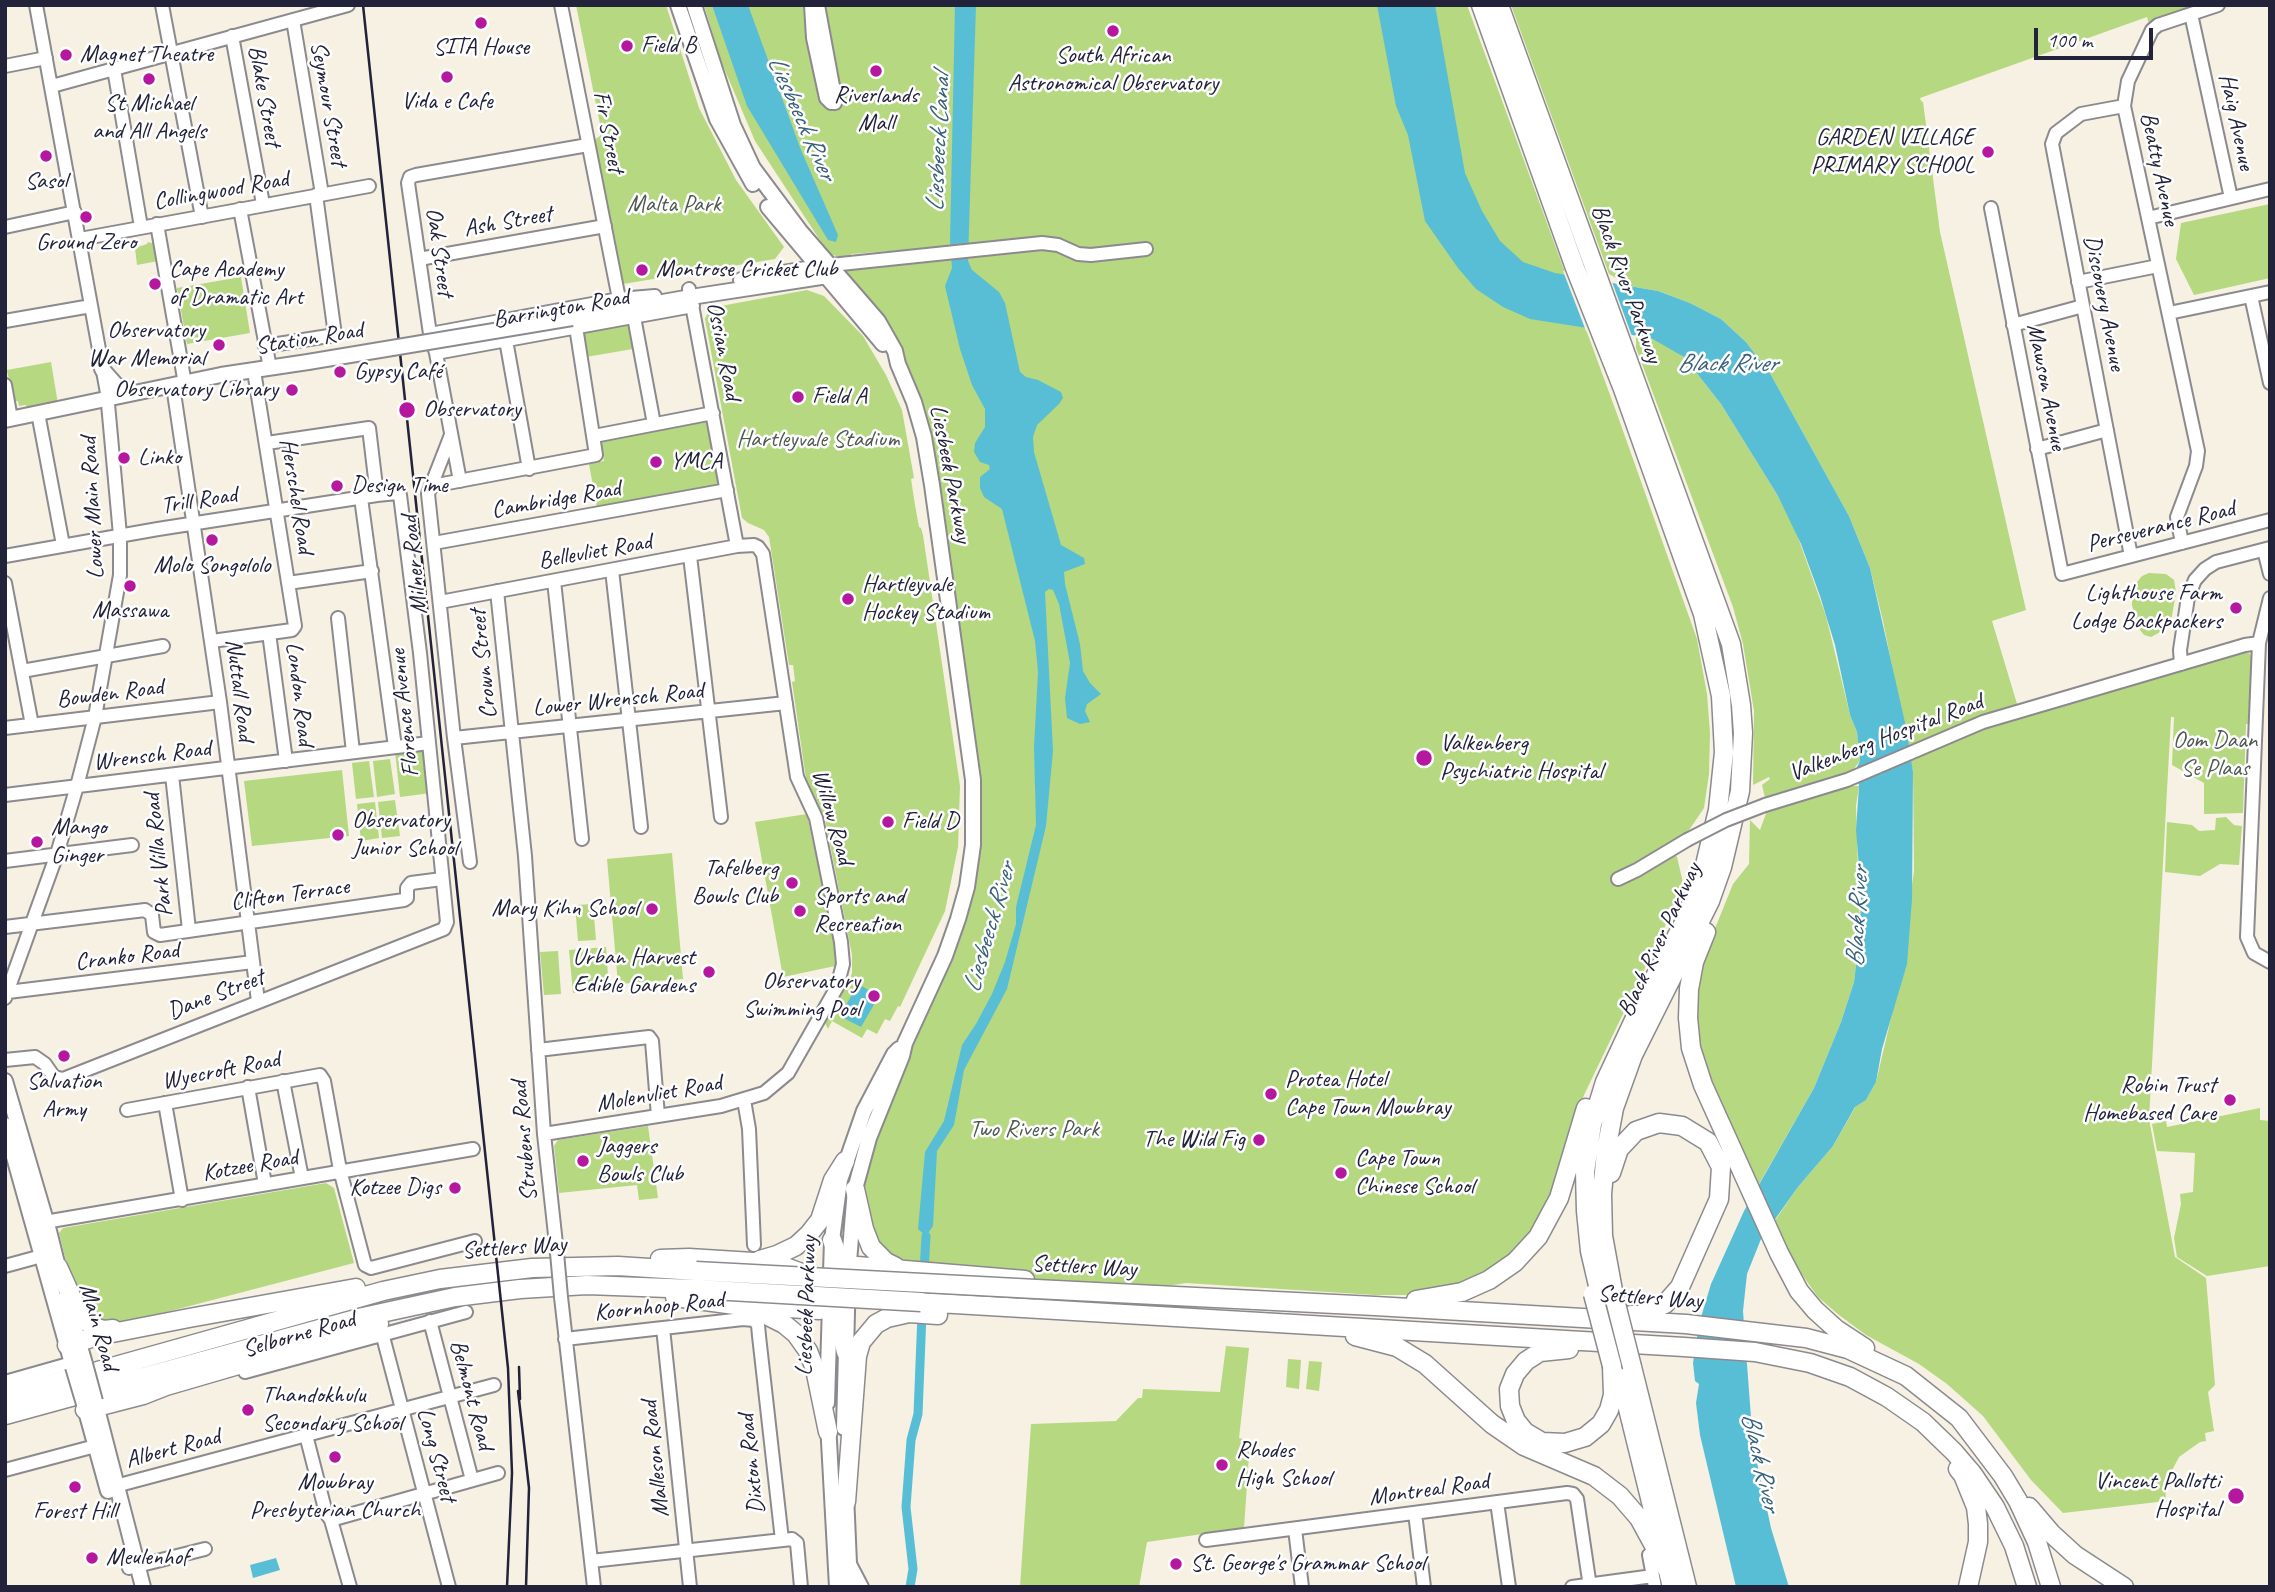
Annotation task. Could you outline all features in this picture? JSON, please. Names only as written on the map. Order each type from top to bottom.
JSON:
[{"type":"highway","name":"Black River Parkway","points":[[1481,5],[1703,614],[1721,696],[1724,752],[1718,810],[1705,866],[1686,919],[1650,986],[1605,1082],[1592,1124],[1585,1172],[1590,1251],[1605,1291],[1673,1582]]},
{"type":"highway","name":"Black River Parkway","points":[[1499,5],[1731,644],[1743,733],[1740,791],[1732,832],[1710,901],[1633,1055],[1614,1108],[1605,1151],[1602,1194],[1605,1291]]},
{"type":"highway","points":[[1740,791],[1741,820],[1722,889],[1694,962],[1689,989],[1691,1048],[1703,1085],[1799,1291],[1836,1329],[1886,1358],[1906,1376]]},
{"type":"highway","points":[[1375,1306],[1390,1300],[1425,1300],[1462,1292],[1498,1274],[1538,1237],[1559,1198],[1578,1130],[1592,1093],[1634,1007],[1650,986]]},
{"type":"highway","points":[[1586,1318],[1640,1315],[1665,1304],[1680,1287],[1719,1199],[1721,1167],[1708,1142],[1682,1126],[1659,1124],[1636,1131],[1619,1149],[1611,1168],[1609,1186],[1605,1291]]},
{"type":"highway","points":[[618,1266],[669,1258],[754,1253],[777,1255],[796,1246],[820,1220],[834,1180],[845,1161]]},
{"type":"highway","points":[[855,1188],[870,1247],[886,1262],[907,1271]]},
{"type":"highway","points":[[832,1240],[836,1256],[848,1276],[862,1290],[876,1301],[911,1313],[1034,1320],[1098,1313]]},
{"type":"highway","points":[[754,1253],[799,1272],[817,1284],[830,1299],[839,1319],[846,1352]]},
{"type":"highway","name":"Settlers Way","points":[[10,1397],[64,1378],[383,1291],[440,1279],[532,1268],[618,1266],[695,1280],[1035,1309],[1755,1352],[1810,1363],[1850,1377],[1887,1397],[1927,1427],[1963,1462],[1987,1496],[2008,1534],[2028,1587]]},
{"type":"highway","points":[[723,1304],[819,1310],[826,1308],[830,1299],[857,1266],[1038,1282],[1122,1293]]},
{"type":"highway","points":[[53,1268],[77,1309],[94,1327],[104,1330],[150,1326]]},
{"type":"highway","points":[[73,1344],[150,1326],[390,1282],[440,1279]]},
{"type":"highway","name":"Settlers Way","points":[[5,1415],[363,1317],[461,1305],[520,1289],[592,1285],[695,1280],[1037,1289],[1686,1324],[1806,1338],[1848,1349],[1906,1376],[1959,1418],[2003,1476],[2031,1528],[2051,1587]]},
{"type":"highway","points":[[592,1285],[750,1307],[784,1324],[796,1334],[808,1351],[815,1369],[828,1432]]},
{"type":"highway","points":[[90,1405],[143,1395],[359,1331],[461,1305]]},
{"type":"highway","points":[[846,1502],[860,1348],[876,1324],[887,1318],[911,1313]]},
{"type":"highway","points":[[1271,1323],[1363,1337],[1396,1347],[1425,1364],[1492,1424],[1524,1446],[1594,1476],[1620,1496],[1639,1518],[1673,1582]]},
{"type":"highway","points":[[1604,1342],[1576,1349],[1540,1352],[1526,1361],[1515,1374],[1509,1389],[1510,1406],[1516,1421],[1525,1432],[1542,1442],[1564,1443],[1585,1437],[1601,1424],[1609,1410],[1621,1366]]},
{"type":"highway","points":[[1927,1427],[1963,1475],[1976,1507],[1978,1542],[1968,1587]]},
{"type":"highway","points":[[2003,1476],[2010,1477],[2033,1513],[2052,1534],[2076,1555],[2124,1587]]},
{"type":"main road","name":"Liesbeek Parkway","points":[[678,5],[708,94],[729,144],[757,192],[828,271],[878,321],[895,351],[924,437],[971,761],[975,800],[972,857],[958,919],[945,957],[905,1043],[869,1138],[855,1188],[848,1276],[844,1432],[850,1587]]},
{"type":"main road","name":"Liesbeek Parkway","points":[[694,5],[733,125],[749,160],[828,271]]},
{"type":"main road","name":"Station Road","points":[[620,304],[630,309],[828,271]]},
{"type":"main road","name":"Station Road","points":[[8,419],[254,370],[574,323],[620,304],[655,296],[691,297]]},
{"type":"main road","points":[[102,369],[119,387],[141,392]]},
{"type":"main road","name":"Liesbeek Parkway","points":[[837,1587],[827,1387],[836,1198],[845,1161],[870,1098],[894,1054],[905,1043]]},
{"type":"main road","name":"Main Road","points":[[5,1081],[10,1113],[133,1567],[134,1587]]},
{"type":"main road","name":"Main Road","points":[[5,1125],[40,1223]]},
{"type":"main road","name":"Main Road","points":[[133,1567],[143,1587]]},
{"type":"street","name":"Lower Main Road","points":[[6,995],[57,854],[77,786],[95,717],[119,585],[120,535],[108,399],[36,5]]},
{"type":"street","points":[[162,5],[202,217]]},
{"type":"street","points":[[52,86],[348,5]]},
{"type":"street","name":"Fir Street","points":[[561,5],[620,304]]},
{"type":"street","points":[[811,5],[813,38],[826,98],[835,103],[838,95],[833,86],[818,5]]},
{"type":"street","name":"Beatty Avenue","points":[[2182,543],[2177,517],[2196,466],[2198,451],[2124,106],[2128,81],[2152,30],[2158,25],[2218,5]]},
{"type":"street","name":"Haig Avenue","points":[[2192,14],[2231,198]]},
{"type":"street","name":"Seymour Street","points":[[265,345],[335,335],[319,195],[293,20]]},
{"type":"street","name":"Blake Street","points":[[232,36],[263,204]]},
{"type":"street","points":[[5,66],[46,58]]},
{"type":"street","points":[[114,69],[141,227]]},
{"type":"street","name":"Discovery Avenue","points":[[2124,106],[2081,114],[2056,133],[2052,144],[2131,556]]},
{"type":"street","name":"Oak Street","points":[[460,481],[430,334],[408,183],[410,177],[589,145]]},
{"type":"street","name":"Collingwood Road","points":[[80,239],[369,186]]},
{"type":"street","points":[[2148,218],[2270,189]]},
{"type":"street","name":"Mawson Avenue","points":[[1991,208],[2062,573]]},
{"type":"street","points":[[240,209],[270,368]]},
{"type":"street","points":[[5,227],[75,212]]},
{"type":"street","name":"Nuttall Road","points":[[157,224],[258,1001]]},
{"type":"street","name":"Ash Street","points":[[419,259],[606,226]]},
{"type":"street","points":[[828,271],[853,264],[1042,243],[1058,245],[1078,254],[1091,255],[1146,249]]},
{"type":"street","points":[[2078,282],[2158,266]]},
{"type":"street","points":[[2169,313],[2270,292]]},
{"type":"street","points":[[2251,296],[2270,383]]},
{"type":"street","name":"Barrington Road","points":[[436,353],[506,341],[574,323],[634,317],[691,297]]},
{"type":"street","name":"Ossian Road","points":[[691,297],[737,546]]},
{"type":"street","points":[[430,334],[620,304]]},
{"type":"street","points":[[5,321],[91,306]]},
{"type":"street","points":[[2013,325],[2083,306]]},
{"type":"street","points":[[634,317],[654,424]]},
{"type":"street","points":[[432,486],[596,455],[574,323]]},
{"type":"street","points":[[506,341],[529,468]]},
{"type":"street","name":"Herschel Road","points":[[254,370],[278,511],[294,628],[270,633]]},
{"type":"street","points":[[5,385],[8,419]]},
{"type":"street","points":[[38,414],[63,545]]},
{"type":"street","points":[[594,436],[713,414]]},
{"type":"street","points":[[267,443],[369,428],[377,495]]},
{"type":"street","points":[[2037,449],[2107,430]]},
{"type":"street","name":"Milner Road","points":[[451,434],[428,494],[470,862]]},
{"type":"street","name":"Cambridge Road","points":[[434,543],[727,491]]},
{"type":"street","name":"Trill Road","points":[[5,556],[120,535],[377,495],[400,495]]},
{"type":"street","name":"Florence Avenue","points":[[400,495],[447,927]]},
{"type":"street","points":[[361,498],[395,747]]},
{"type":"street","name":"Perseverance Road","points":[[2062,573],[2270,520]]},
{"type":"street","name":"Bellevliet Road","points":[[440,601],[737,546],[758,547]]},
{"type":"street","name":"Willow Road","points":[[758,547],[763,554],[797,777],[816,818],[843,959],[837,987],[788,1073],[776,1084]]},
{"type":"street","points":[[2181,664],[2180,650],[2188,597],[2195,580],[2216,562],[2267,549],[2270,574]]},
{"type":"street","points":[[690,556],[721,817]]},
{"type":"street","points":[[612,570],[641,827]]},
{"type":"street","points":[[288,583],[372,571]]},
{"type":"street","points":[[554,581],[582,839]]},
{"type":"street","points":[[5,583],[32,725]]},
{"type":"street","name":"Crown Street","points":[[497,591],[512,732]]},
{"type":"street","points":[[2270,598],[2259,643],[2247,937],[2254,953],[2270,962]]},
{"type":"street","points":[[338,618],[353,752]]},
{"type":"street","points":[[212,641],[270,633]]},
{"type":"street","name":"London Road","points":[[270,633],[286,761]]},
{"type":"street","name":"Valkenberg Hospital Road","points":[[1618,879],[1726,820],[1847,780],[1983,722],[2259,643]]},
{"type":"street","points":[[22,671],[163,646]]},
{"type":"street","name":"Bowden Road","points":[[5,728],[220,702]]},
{"type":"street","name":"Lower Wrensch Road","points":[[454,738],[786,703]]},
{"type":"street","name":"Strubens Road","points":[[512,732],[525,856],[544,1134],[594,1587]]},
{"type":"street","name":"Wrensch Road","points":[[5,795],[429,743]]},
{"type":"street","name":"Park Villa Road","points":[[172,775],[189,930]]},
{"type":"street","points":[[5,861],[132,845]]},
{"type":"street","name":"Clifton Terrace","points":[[33,923],[148,910],[152,915],[154,932],[157,934],[404,900],[411,883],[442,879]]},
{"type":"street","points":[[5,926],[33,923]]},
{"type":"street","name":"Dane Street","points":[[5,1059],[36,1057],[58,1079],[447,927]]},
{"type":"street","name":"Cranko Road","points":[[6,995],[253,962]]},
{"type":"street","points":[[538,1050],[649,1037],[652,1041],[658,1116]]},
{"type":"street","name":"Wyecroft Road","points":[[127,1110],[316,1074],[322,1076],[340,1170]]},
{"type":"street","points":[[283,1080],[302,1178]]},
{"type":"street","name":"Molenvliet Road","points":[[544,1134],[721,1106],[764,1093],[776,1084]]},
{"type":"street","points":[[248,1087],[265,1184]]},
{"type":"street","points":[[744,1100],[749,1129],[754,1253]]},
{"type":"street","points":[[165,1103],[182,1200]]},
{"type":"street","name":"Kotzee Road","points":[[40,1223],[473,1149]]},
{"type":"street","points":[[340,1170],[363,1261],[367,1267],[475,1241]]},
{"type":"street","points":[[5,1266],[53,1268]]},
{"type":"street","name":"Selborne Road","points":[[143,1395],[166,1394],[430,1321],[461,1305]]},
{"type":"street","name":"Koornhoop Road","points":[[565,1339],[743,1319],[756,1322]]},
{"type":"street","name":"Belmont Road","points":[[430,1321],[472,1480]]},
{"type":"street","name":"Dixton Road","points":[[756,1322],[782,1540],[793,1539],[796,1542],[801,1587]]},
{"type":"street","name":"Malleson Road","points":[[663,1328],[690,1587]]},
{"type":"street","name":"Long Street","points":[[382,1333],[449,1587]]},
{"type":"street","points":[[5,1382],[78,1364]]},
{"type":"street","name":"Albert Road","points":[[112,1487],[494,1385]]},
{"type":"street","points":[[306,1435],[326,1513],[331,1520],[350,1587]]},
{"type":"street","points":[[5,1471],[101,1444]]},
{"type":"street","points":[[331,1520],[498,1473]]},
{"type":"street","name":"Montreal Road","points":[[1206,1540],[1573,1493],[1577,1499],[1589,1586]]},
{"type":"street","points":[[1497,1502],[1509,1587]]},
{"type":"street","points":[[1415,1513],[1424,1587]]},
{"type":"street","points":[[1295,1528],[1302,1587]]},
{"type":"street","points":[[591,1561],[782,1540]]},
{"type":"street","points":[[133,1567],[205,1549]]},
{"type":"street","points":[[1649,1555],[1673,1582]]},
{"type":"street","points":[[850,1563],[862,1587]]},
{"type":"street","points":[[1572,1587],[1673,1582]]},
{"type":"green space","name":"Malta Park","points":[[576,5],[666,5],[699,108],[736,180],[784,247],[775,259],[623,284],[594,140],[600,136],[601,129]]},
{"type":"green space","name":"Two Rivers Park","points":[[704,5],[1467,5],[1697,639],[1707,694],[1710,733],[1709,774],[1704,808],[1683,839],[1669,848],[1677,857],[1684,887],[1584,1095],[1544,1216],[1508,1259],[1466,1284],[1413,1295],[1186,1283],[1122,1293],[886,1262],[855,1189],[945,956],[975,821],[932,485],[898,364],[838,273],[853,264],[903,258],[903,250],[851,254],[851,260],[829,254],[755,141],[721,61]]},
{"type":"green space","name":"Oom Daan Se Plaas","points":[[1511,5],[2202,5],[2149,24],[2147,17],[1920,98],[1923,102],[1940,232],[2026,610],[1992,621],[2021,717],[2241,652],[2249,653],[2254,660],[2251,724],[2246,724],[2243,813],[2204,814],[2204,783],[2172,765],[2174,717],[2171,717],[2149,1119],[2175,1257],[2206,1278],[2215,1385],[2208,1392],[2214,1431],[2205,1433],[2206,1441],[2200,1442],[2179,1457],[2165,1484],[2166,1501],[2063,1513],[2031,1480],[1983,1416],[1947,1384],[1919,1364],[1866,1335],[1839,1315],[1818,1297],[1783,1248],[1774,1222],[1798,1187],[1833,1146],[1856,1106],[1866,1100],[1876,1082],[1897,993],[1914,871],[1913,772],[1883,621],[1870,568],[1849,516],[1771,375],[1746,342],[1721,319],[1690,303],[1658,291],[1630,286],[1609,274]]},
{"type":"green space","points":[[2270,204],[2270,278],[2194,295],[2176,259],[2181,223]]},
{"type":"green space","points":[[148,242],[155,244],[158,261],[137,265],[135,248]]},
{"type":"green space","points":[[241,277],[250,333],[187,344],[177,288]]},
{"type":"green space","name":"Hartleyvale Stadium","points":[[807,290],[824,296],[863,336],[886,375],[902,410],[960,786],[958,847],[945,911],[900,1007],[898,1006],[890,1021],[885,1019],[877,1034],[867,1029],[862,1038],[832,1021],[828,1029],[825,1023],[849,981],[852,955],[825,819],[806,779],[792,682],[795,681],[793,665],[789,665],[769,537],[764,530],[742,518],[705,319],[710,308]]},
{"type":"green space","points":[[629,324],[633,349],[586,357],[582,332]]},
{"type":"green space","points":[[1636,336],[1664,343],[1684,357],[1721,404],[1778,496],[1795,529],[1826,616],[1850,715],[1857,732],[1860,761],[1848,776],[1766,802],[1762,785],[1769,777],[1753,785],[1754,711],[1743,644],[1733,607],[1636,348]]},
{"type":"green space","points":[[51,362],[58,404],[27,409],[26,405],[19,406],[18,401],[13,402],[7,370]]},
{"type":"green space","name":"YMCA","points":[[707,418],[720,485],[597,508],[589,464],[604,461],[600,437]]},
{"type":"green space","points":[[2149,573],[2166,574],[2174,580],[2176,592],[2172,616],[2166,629],[2151,637],[2144,635],[2137,626],[2132,605],[2133,587],[2142,576]]},
{"type":"green space","points":[[426,747],[431,793],[400,797],[395,751]]},
{"type":"green space","points":[[390,759],[395,794],[377,797],[373,761]]},
{"type":"green space","points":[[369,761],[374,797],[356,799],[352,763]]},
{"type":"green space","points":[[342,770],[349,836],[252,846],[244,781]]},
{"type":"green space","points":[[1850,786],[1859,786],[1856,806],[1860,931],[1854,982],[1814,1088],[1759,1184],[1749,1174],[1710,1090],[1694,1022],[1701,963],[1733,884],[1749,864],[1750,820],[1760,830],[1767,811]]},
{"type":"green space","points":[[395,800],[400,836],[382,838],[378,802]]},
{"type":"green space","points":[[375,802],[379,838],[361,841],[357,804]]},
{"type":"green space","name":"Sports and Recreation","points":[[807,814],[835,944],[835,966],[783,977],[755,822]]},
{"type":"green space","points":[[2226,817],[2234,825],[2242,826],[2239,865],[2220,864],[2200,876],[2165,872],[2167,822],[2192,825],[2199,831],[2215,830],[2216,818]]},
{"type":"green space","points":[[672,853],[683,979],[618,984],[607,859]]},
{"type":"green space","points":[[593,904],[596,940],[578,941],[575,905]]},
{"type":"green space","points":[[606,947],[609,989],[573,993],[569,950]]},
{"type":"green space","points":[[558,951],[561,994],[544,995],[540,952]]},
{"type":"green space","points":[[2260,1108],[2260,1120],[2270,1121],[2270,1266],[2207,1276],[2177,1257],[2174,1238],[2181,1204],[2180,1194],[2193,1192],[2195,1153],[2157,1151],[2152,1124],[2166,1121],[2167,1127]]},
{"type":"green space","points":[[648,1126],[658,1198],[639,1200],[637,1185],[559,1193],[554,1146],[558,1140]]},
{"type":"green space","points":[[326,1183],[334,1188],[354,1263],[136,1320],[108,1325],[86,1314],[68,1269],[59,1233],[63,1228]]},
{"type":"green space","points":[[1226,1346],[1249,1348],[1239,1438],[1250,1441],[1244,1528],[1147,1542],[1139,1587],[1020,1587],[1031,1424],[1116,1421],[1138,1398],[1142,1398],[1143,1389],[1220,1392]]},
{"type":"green space","points":[[1288,1359],[1301,1360],[1299,1389],[1286,1387]]},
{"type":"green space","points":[[1309,1361],[1322,1362],[1319,1391],[1306,1389]]},
{"type":"water","points":[[712,5],[748,5],[801,150],[838,235],[836,242],[828,240],[747,106]]},
{"type":"water","points":[[955,5],[976,5],[968,261],[972,270],[999,292],[1005,303],[1020,372],[1061,392],[1063,398],[1037,425],[1033,437],[1034,452],[1061,545],[1084,558],[1085,564],[1064,572],[1065,584],[1080,644],[1083,671],[1101,694],[1087,704],[1085,711],[1090,722],[1080,724],[1067,718],[1065,698],[1070,663],[1059,604],[1053,590],[1049,589],[1045,592],[1053,751],[1046,826],[1007,989],[964,1070],[954,1125],[937,1151],[933,1226],[926,1236],[918,1229],[925,1152],[944,1121],[962,1045],[992,994],[1005,962],[1016,924],[1016,907],[1036,825],[1034,747],[1038,672],[1035,641],[1002,509],[984,497],[980,488],[980,477],[990,469],[989,465],[980,462],[974,452],[975,443],[985,427],[985,409],[972,385],[960,349],[945,286],[952,268],[950,241]]},
{"type":"water","name":"Black River","points":[[1377,5],[1435,5],[1465,173],[1482,211],[1500,241],[1523,262],[1555,273],[1658,291],[1721,319],[1746,342],[1771,375],[1849,516],[1870,568],[1906,727],[1913,772],[1912,899],[1907,964],[1882,1049],[1876,1082],[1866,1100],[1855,1107],[1833,1146],[1798,1187],[1761,1239],[1747,1274],[1743,1311],[1753,1444],[1771,1528],[1789,1587],[1736,1587],[1700,1435],[1696,1403],[1699,1384],[1695,1381],[1693,1363],[1699,1324],[1711,1284],[1744,1211],[1814,1088],[1854,982],[1860,931],[1861,892],[1856,830],[1859,786],[1857,767],[1860,761],[1857,732],[1850,715],[1835,645],[1801,544],[1778,496],[1721,404],[1684,357],[1651,338],[1530,319],[1503,307],[1476,289],[1458,268],[1425,221],[1408,135],[1396,106]]},
{"type":"water","points":[[858,984],[879,996],[861,1027],[840,1016]]},
{"type":"water","points":[[276,1558],[280,1570],[253,1578],[250,1565]]},
{"type":"pier","points":[[1563,271],[1611,279],[1633,339],[1586,331]]},
{"type":"waterway","name":"Liesbeeck River","points":[[924,1272],[926,1236]]},
{"type":"waterway","name":"Liesbeeck River","points":[[910,1587],[913,1569],[906,1507],[911,1440],[918,1414],[922,1314]]},
{"type":"railway","points":[[363,5],[508,1368],[512,1473],[507,1587]]},
{"type":"railway","points":[[519,1367],[520,1399]]},
{"type":"railway","points":[[518,1391],[529,1488],[526,1587]]},
{"type":"place","name":"SITA House","points":[[481,23]]},
{"type":"place","name":"South African Astronomical Observatory","points":[[1113,31]]},
{"type":"place","name":"Field B","points":[[627,46]]},
{"type":"place","name":"Magnet Theatre","points":[[66,55]]},
{"type":"place","name":"Riverlands Mall","points":[[876,71]]},
{"type":"place","name":"Vida e Cafe","points":[[447,77]]},
{"type":"place","name":"St Michael and All Angels","points":[[149,79]]},
{"type":"place","name":"GARDEN VILLAGE PRIMARY SCHOOL","points":[[1988,152]]},
{"type":"place","name":"Sasol","points":[[46,156]]},
{"type":"place","name":"Ground Zero","points":[[86,217]]},
{"type":"place","name":"Montrose Cricket Club","points":[[642,270]]},
{"type":"place","name":"Cape Academy of Dramatic Art","points":[[155,284]]},
{"type":"place","name":"Observatory War Memorial","points":[[219,345]]},
{"type":"place","name":"Gypsy Café","points":[[340,372]]},
{"type":"place","name":"Observatory Library","points":[[292,390]]},
{"type":"place","name":"Field A","points":[[798,397]]},
{"type":"place","name":"Observatory","points":[[407,410]]},
{"type":"place","name":"Linko","points":[[124,458]]},
{"type":"place","name":"YMCA","points":[[656,462]]},
{"type":"place","name":"Design Time","points":[[337,486]]},
{"type":"place","name":"Molo Songololo","points":[[212,540]]},
{"type":"place","name":"Massawa","points":[[130,586]]},
{"type":"place","name":"Hartleyvale Hockey Stadium","points":[[848,599]]},
{"type":"place","name":"Lighthouse Farm Lodge Backpackers","points":[[2236,608]]},
{"type":"place","name":"Valkenberg Psychiatric Hospital","points":[[1424,758]]},
{"type":"place","name":"Field D","points":[[888,822]]},
{"type":"place","name":"Observatory Junior School","points":[[338,835]]},
{"type":"place","name":"Mango Ginger","points":[[37,842]]},
{"type":"place","name":"Tafelberg Bowls Club","points":[[792,883]]},
{"type":"place","name":"Mary Kihn School","points":[[652,909]]},
{"type":"place","name":"Sports and Recreation","points":[[800,911]]},
{"type":"place","name":"Urban Harvest Edible Gardens","points":[[709,972]]},
{"type":"place","name":"Observatory Swimming Pool","points":[[874,996]]},
{"type":"place","name":"Salvation Army","points":[[64,1056]]},
{"type":"place","name":"Protea Hotel Cape Town Mowbray","points":[[1271,1094]]},
{"type":"place","name":"Robin Trust Homebased Care","points":[[2230,1100]]},
{"type":"place","name":"The Wild Fig","points":[[1259,1140]]},
{"type":"place","name":"Jaggers Bowls Club","points":[[583,1161]]},
{"type":"place","name":"Cape Town Chinese School","points":[[1341,1173]]},
{"type":"place","name":"Kotzee Digs","points":[[455,1188]]},
{"type":"place","name":"Thandokhulu Secondary School","points":[[248,1410]]},
{"type":"place","name":"Mowbray Presbyterian Church","points":[[335,1457]]},
{"type":"place","name":"Rhodes High School","points":[[1222,1465]]},
{"type":"place","name":"Forest Hill","points":[[75,1487]]},
{"type":"place","name":"Vincent Pallotti Hospital","points":[[2236,1496]]},
{"type":"place","name":"Meulenhof","points":[[92,1558]]},
{"type":"place","name":"St. George's Grammar School","points":[[1176,1564]]},
{"type":"water label","name":"Liesbeeck Canal","points":[[939,143]]}]
